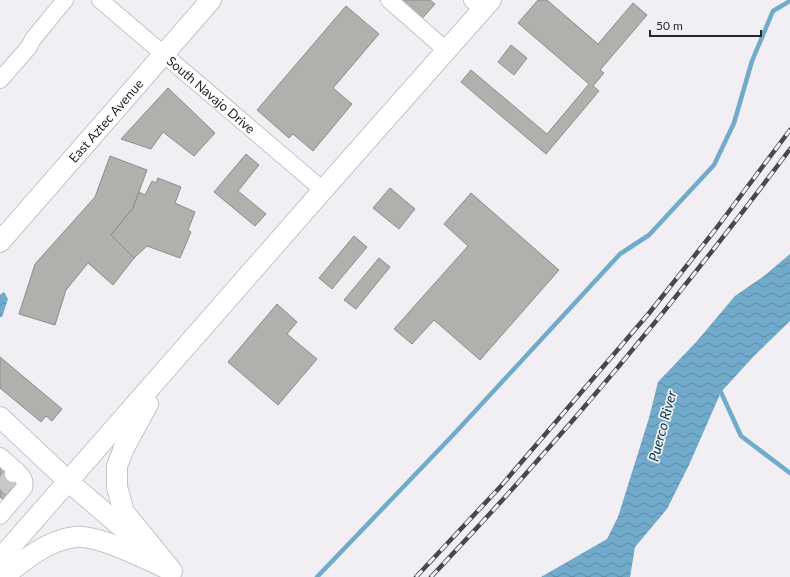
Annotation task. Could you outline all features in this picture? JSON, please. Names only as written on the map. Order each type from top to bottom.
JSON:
[{"type":"main road","name":"East Aztec Avenue","points":[[0,242],[211,0]]},
{"type":"main road","points":[[0,559],[69,482],[323,190],[447,51],[482,3]]},
{"type":"main road","points":[[175,574],[124,512],[117,487],[117,466],[124,448],[146,406],[192,340]]},
{"type":"main road","points":[[0,417],[69,482],[175,574]]},
{"type":"main road","points":[[3,577],[38,550],[60,541],[76,537],[99,540],[175,574]]},
{"type":"street","points":[[0,80],[29,47],[33,39],[66,0]]},
{"type":"street","name":"South Navajo Drive","points":[[100,0],[323,190]]},
{"type":"street","points":[[389,0],[447,51]]},
{"type":"street","points":[[0,456],[14,472],[24,479],[25,483],[24,488],[0,516]]},
{"type":"water","name":"Puerco River","points":[[790,254],[790,321],[754,356],[721,392],[689,465],[667,509],[635,547],[630,577],[541,577],[607,539],[618,517],[649,418],[658,382],[697,341],[735,296],[764,276]]},
{"type":"water","points":[[4,292],[8,299],[2,317],[0,317],[0,295]]},
{"type":"building","points":[[395,0],[430,0],[435,4],[419,22]]},
{"type":"building","points":[[538,0],[547,0],[598,44],[633,3],[647,15],[600,70],[604,73],[593,86],[599,91],[546,154],[461,82],[471,70],[547,134],[589,84],[518,23]]},
{"type":"building","points":[[346,6],[379,34],[333,88],[352,104],[313,151],[293,134],[289,138],[257,110]]},
{"type":"building","points":[[511,45],[527,58],[514,75],[498,62]]},
{"type":"building","points":[[168,88],[215,133],[194,156],[163,132],[151,149],[121,139]]},
{"type":"building","points":[[246,154],[259,165],[238,191],[266,214],[255,226],[214,192]]},
{"type":"building","points":[[110,156],[147,170],[133,208],[111,235],[134,258],[113,285],[88,263],[66,290],[55,325],[19,314],[35,264],[95,197]]},
{"type":"building","points":[[158,178],[181,187],[175,203],[195,212],[188,230],[191,232],[180,258],[147,246],[134,258],[111,235],[133,208],[139,192],[145,195],[152,181],[156,183]]},
{"type":"building","points":[[390,188],[415,209],[399,229],[373,208]]},
{"type":"building","points":[[471,193],[559,270],[480,360],[434,320],[412,344],[394,329],[468,246],[444,224]]},
{"type":"building","points":[[354,236],[367,247],[332,289],[319,278]]},
{"type":"building","points":[[379,258],[390,267],[356,309],[344,300]]},
{"type":"building","points":[[277,304],[297,322],[287,334],[317,359],[278,405],[228,362]]},
{"type":"building","points":[[0,357],[62,409],[52,421],[46,416],[41,422],[0,388]]},
{"type":"building","points":[[0,463],[24,484],[7,503],[0,497]]},
{"type":"waterway","points":[[317,577],[454,434],[620,254],[649,235],[714,165],[734,123],[752,61],[773,11],[790,1]]},
{"type":"waterway","points":[[719,388],[741,436],[790,473]]},
{"type":"tunnel","points":[[0,489],[13,474]]},
{"type":"railway","points":[[416,577],[501,486],[650,312],[715,230],[790,130]]},
{"type":"railway","points":[[431,577],[523,477],[627,357],[726,233],[790,149]]}]
